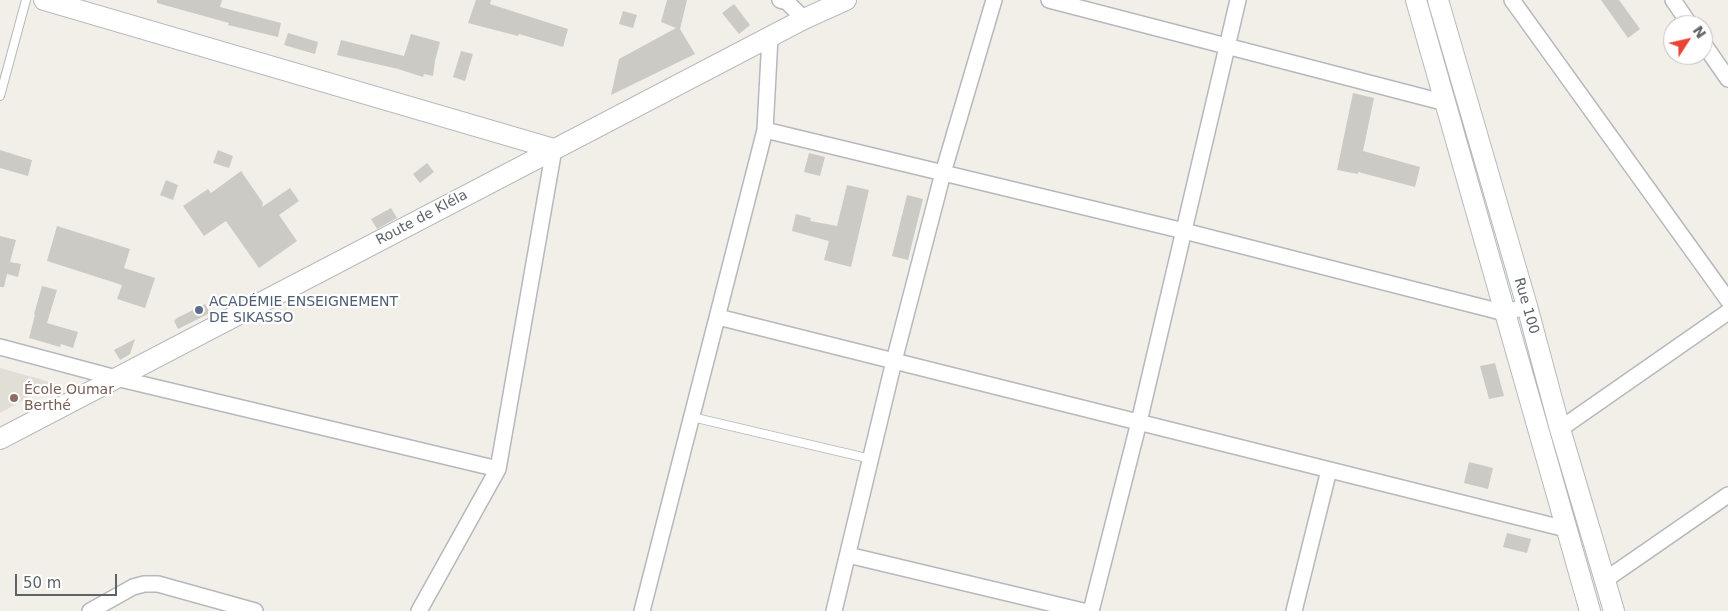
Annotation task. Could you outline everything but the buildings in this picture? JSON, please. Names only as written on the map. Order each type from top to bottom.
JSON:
[{"type":"street","points":[[44,0],[554,149],[498,469],[419,611]]},
{"type":"street","points":[[780,0],[787,2],[804,19]]},
{"type":"street","name":"Route de Kléla","points":[[0,440],[554,149],[804,19],[846,0]]},
{"type":"street","points":[[834,611],[894,361],[943,172],[994,0]]},
{"type":"street","points":[[1049,0],[1446,102]]},
{"type":"street","points":[[1091,611],[1139,422],[1238,0]]},
{"type":"street","points":[[1416,0],[1590,611]]},
{"type":"street","name":"Rue 100","points":[[1438,0],[1527,306],[1560,429],[1614,611]]},
{"type":"street","points":[[1512,0],[1728,300]]},
{"type":"street","points":[[1673,0],[1683,15]]},
{"type":"street","points":[[642,611],[765,130],[770,37]]},
{"type":"street","points":[[1713,57],[1728,79]]},
{"type":"street","points":[[765,130],[1184,231],[1505,313],[1527,306]]},
{"type":"street","points":[[1560,429],[1728,312]]},
{"type":"street","points":[[718,317],[1566,529]]},
{"type":"street","points":[[0,347],[116,378],[498,469]]},
{"type":"street","points":[[1294,611],[1329,470]]},
{"type":"street","points":[[1605,580],[1728,495]]},
{"type":"street","points":[[848,555],[1083,611]]},
{"type":"street","points":[[90,611],[133,588],[144,584],[158,584],[255,611]]},
{"type":"lane","points":[[0,96],[26,0]]},
{"type":"lane","points":[[692,417],[871,459]]},
{"type":"shaded area","name":"École Oumar Berthé","points":[[0,368],[54,383],[0,413]]},
{"type":"place","name":"ACADÉMIE ENSEIGNEMENT DE SIKASSO","points":[[199,310]]},
{"type":"place","name":"École Oumar Berthé","points":[[14,398]]}]
